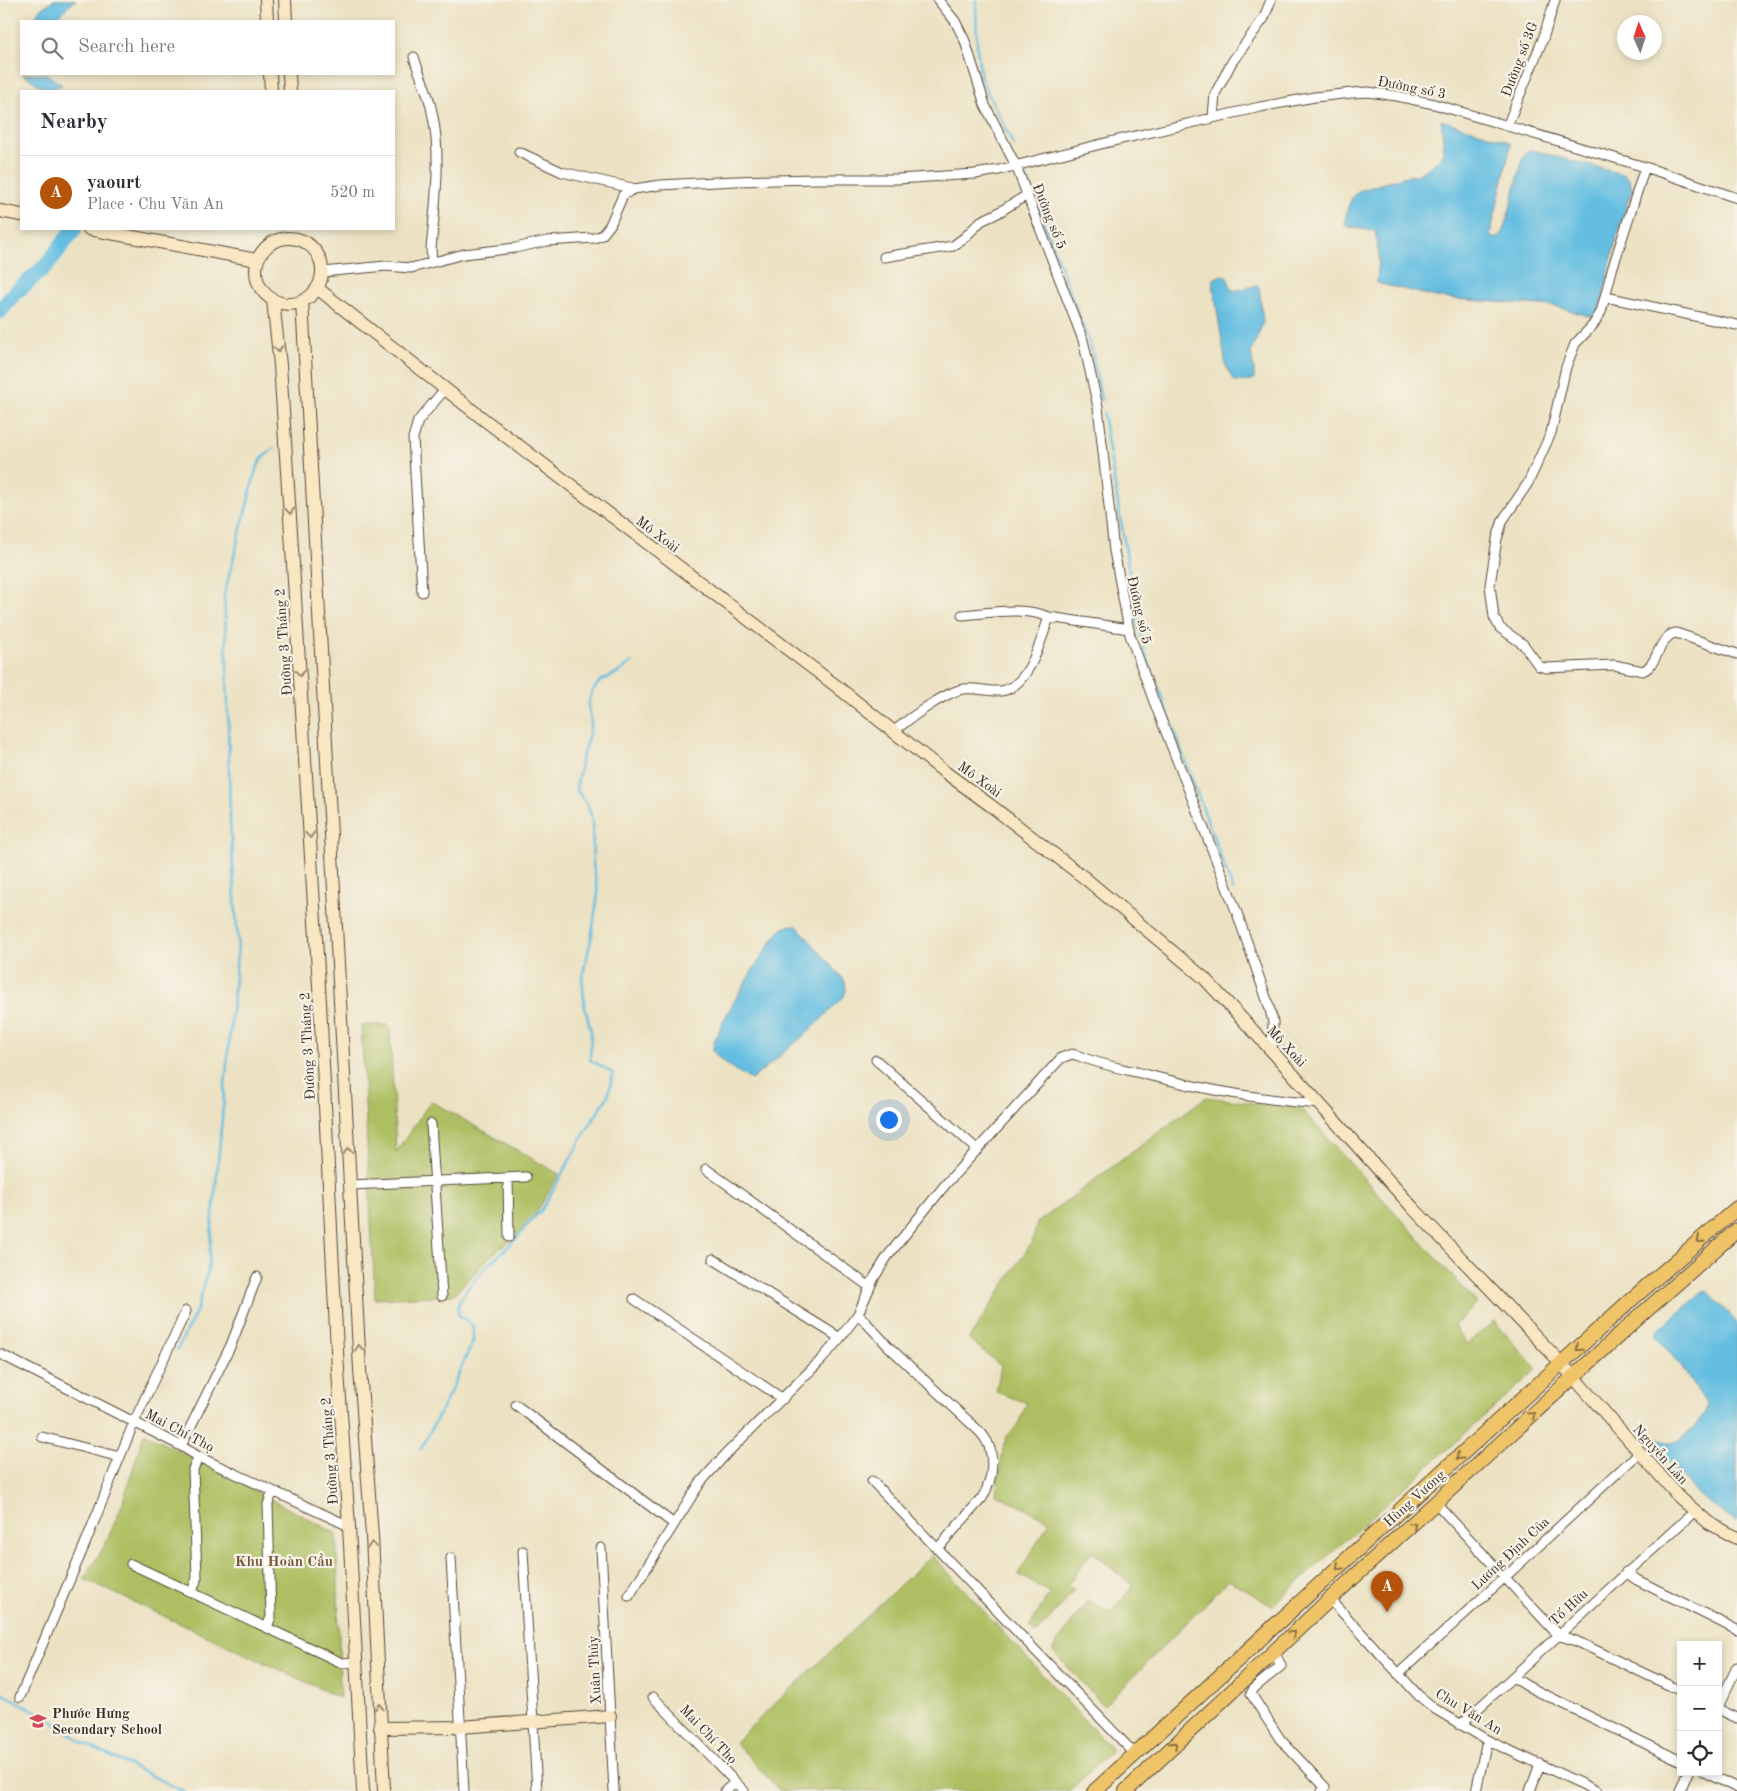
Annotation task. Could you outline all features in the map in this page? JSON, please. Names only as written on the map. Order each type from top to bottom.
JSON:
[{"type":"main road","points":[[266,0],[267,20]]},
{"type":"main road","points":[[285,0],[286,20]]},
{"type":"main road","points":[[270,75],[271,90]]},
{"type":"main road","points":[[289,75],[290,90]]},
{"type":"main road","points":[[0,211],[20,216]]},
{"type":"main road","points":[[96,230],[257,260]]},
{"type":"main road","points":[[278,234],[289,237],[299,234],[317,252],[321,262],[323,272],[317,288],[314,293],[302,301],[284,303],[274,300],[265,293],[259,284],[256,274],[257,260],[278,234]]},
{"type":"main road","name":"Mô Xoài","points":[[317,288],[446,390],[1086,879],[1181,958],[1216,990],[1412,1208],[1562,1364]]},
{"type":"main road","name":"Đường 3 Tháng 2","points":[[274,300],[292,548],[320,1003],[338,1372],[349,1526],[363,1791]]},
{"type":"main road","points":[[302,301],[360,1369],[372,1536],[384,1791]]},
{"type":"main road","points":[[292,548],[316,547]]},
{"type":"main road","points":[[320,1003],[340,1003]]},
{"type":"main road","name":"Hùng Vương","points":[[1095,1791],[1632,1299],[1737,1208]]},
{"type":"main road","name":"Hùng Vương","points":[[1126,1791],[1274,1650],[1737,1230]]},
{"type":"main road","name":"Nguyễn Lân","points":[[1562,1364],[1679,1497],[1709,1523],[1737,1538]]},
{"type":"main road","points":[[338,1372],[360,1369]]},
{"type":"main road","points":[[380,1728],[460,1727],[610,1716]]},
{"type":"main road","points":[[1135,1754],[1150,1768]]},
{"type":"street","name":"Đường số 5","points":[[938,0],[961,31],[985,105],[1016,166],[1080,329],[1098,407],[1114,551],[1129,629],[1150,692],[1237,913],[1271,1012],[1273,1022],[1272,1051]]},
{"type":"street","points":[[1213,118],[1214,94],[1232,62],[1264,18],[1271,0]]},
{"type":"street","name":"Đường số 3G","points":[[1507,126],[1542,40],[1555,0]]},
{"type":"street","points":[[414,57],[430,103],[436,135],[432,262]]},
{"type":"street","name":"Đường số 3","points":[[519,152],[562,172],[622,188],[634,189],[660,185],[769,180],[932,178],[975,174],[1016,166],[1213,118],[1315,97],[1368,92],[1420,101],[1645,167],[1737,198]]},
{"type":"street","points":[[1645,167],[1598,318],[1575,344],[1566,367],[1556,416],[1545,447],[1528,482],[1508,510],[1499,528],[1490,585],[1494,617],[1500,628],[1523,644],[1539,666],[1546,668],[1614,665],[1643,671],[1650,666],[1668,637],[1676,634],[1737,654]]},
{"type":"street","points":[[323,272],[386,266],[411,268],[464,254],[515,248],[547,241],[580,240],[598,237],[610,225],[623,195],[628,190],[634,189]]},
{"type":"street","points":[[884,257],[953,246],[981,221],[1027,195]]},
{"type":"street","points":[[1606,297],[1737,326]]},
{"type":"street","points":[[422,592],[412,438],[418,421],[446,390]]},
{"type":"street","points":[[962,615],[1027,611],[1049,617],[1129,629]]},
{"type":"street","points":[[894,731],[921,712],[959,690],[1001,691],[1014,687],[1030,665],[1049,617]]},
{"type":"street","points":[[629,1596],[700,1483],[840,1338],[858,1314],[870,1287],[887,1257],[945,1186],[1061,1058],[1072,1054],[1118,1069],[1198,1088],[1259,1099],[1320,1104]]},
{"type":"street","points":[[876,1060],[978,1150]]},
{"type":"street","points":[[431,1124],[442,1296]]},
{"type":"street","points":[[706,1169],[870,1287]]},
{"type":"street","points":[[350,1184],[526,1177]]},
{"type":"street","points":[[508,1178],[508,1236]]},
{"type":"street","points":[[713,1259],[840,1338]]},
{"type":"street","points":[[181,1446],[231,1345],[257,1277]]},
{"type":"street","points":[[634,1299],[783,1399]]},
{"type":"street","points":[[20,1697],[134,1422],[186,1311]]},
{"type":"street","points":[[858,1314],[889,1347],[985,1437],[990,1446],[990,1475],[986,1492],[938,1548]]},
{"type":"street","name":"Mai Chí Thọ","points":[[0,1354],[199,1457],[349,1526]]},
{"type":"street","points":[[516,1405],[674,1524]]},
{"type":"street","points":[[42,1437],[120,1457]]},
{"type":"street","name":"Lương Định Của","points":[[1398,1674],[1640,1452]]},
{"type":"street","points":[[192,1592],[197,1578],[193,1469],[199,1457]]},
{"type":"street","points":[[872,1481],[1135,1754]]},
{"type":"street","points":[[267,1627],[271,1617],[268,1504],[273,1491]]},
{"type":"street","points":[[1436,1503],[1558,1635],[1576,1641],[1677,1689]]},
{"type":"street","name":"Tố Hữu","points":[[1460,1725],[1695,1511]]},
{"type":"street","name":"Xuân Thủy","points":[[601,1548],[614,1791]]},
{"type":"street","points":[[523,1551],[537,1791]]},
{"type":"street","points":[[451,1558],[464,1791]]},
{"type":"street","points":[[131,1564],[342,1663],[357,1662]]},
{"type":"street","points":[[1626,1572],[1637,1580],[1737,1630]]},
{"type":"street","name":"Chu Văn An","points":[[1330,1599],[1426,1702],[1460,1725],[1487,1740],[1597,1791]]},
{"type":"street","points":[[1274,1650],[1281,1666],[1254,1688],[1251,1694],[1280,1739],[1325,1787],[1322,1791]]},
{"type":"street","points":[[1722,1699],[1737,1667]]},
{"type":"street","points":[[1513,1677],[1526,1686],[1677,1759]]},
{"type":"street","name":"Mai Chí Thọ","points":[[653,1697],[744,1791]]},
{"type":"street","points":[[1722,1710],[1737,1718]]},
{"type":"street","points":[[1476,1791],[1487,1740]]},
{"type":"street","points":[[1530,1791],[1540,1764]]},
{"type":"street","points":[[1680,1791],[1686,1776]]},
{"type":"street","points":[[1712,1776],[1737,1788]]},
{"type":"street","points":[[725,1791],[735,1782]]},
{"type":"green space","points":[[361,1025],[386,1025],[390,1027],[396,1152],[431,1101],[559,1174],[529,1225],[492,1255],[453,1295],[375,1299]]},
{"type":"green space","points":[[1206,1097],[1301,1109],[1477,1303],[1454,1326],[1467,1344],[1494,1321],[1537,1369],[1272,1606],[1229,1580],[1104,1706],[1052,1650],[1088,1600],[1110,1613],[1133,1586],[1092,1552],[1068,1584],[1074,1590],[1036,1634],[1029,1627],[1050,1593],[1018,1574],[1050,1521],[996,1494],[1004,1444],[1007,1436],[1017,1426],[1027,1403],[996,1392],[1001,1366],[969,1339],[1032,1242],[1037,1223]]},
{"type":"green space","points":[[144,1433],[337,1534],[340,1698],[84,1579],[105,1545],[121,1508]]},
{"type":"green space","points":[[932,1555],[1112,1750],[1069,1791],[780,1791],[735,1742]]},
{"type":"water","points":[[54,0],[76,0],[56,20],[34,20],[39,10]]},
{"type":"water","points":[[24,75],[47,75],[62,85],[46,90]]},
{"type":"water","points":[[1441,120],[1507,141],[1511,144],[1490,236],[1494,238],[1499,237],[1504,231],[1523,158],[1528,151],[1532,150],[1625,175],[1629,179],[1632,189],[1618,232],[1600,308],[1592,317],[1555,306],[1441,298],[1377,283],[1379,256],[1375,231],[1345,225],[1349,206],[1353,197],[1359,191],[1403,177],[1417,175],[1439,159],[1444,146]]},
{"type":"water","points":[[1222,275],[1226,276],[1233,291],[1255,286],[1259,287],[1263,322],[1251,353],[1254,379],[1240,382],[1235,381],[1226,366],[1213,285],[1213,279]]},
{"type":"water","points":[[790,925],[797,926],[845,981],[846,991],[843,998],[807,1033],[751,1080],[715,1054],[713,1050],[715,1041],[730,1009],[764,953],[780,931]]},
{"type":"water","points":[[1708,1291],[1737,1323],[1737,1521],[1735,1522],[1697,1493],[1649,1440],[1653,1436],[1667,1442],[1678,1441],[1694,1428],[1706,1411],[1707,1405],[1680,1364],[1656,1337],[1657,1331],[1703,1292]]},
{"type":"waterway","points":[[976,0],[977,47],[981,79],[1014,146]]},
{"type":"waterway","points":[[1025,174],[1092,350],[1101,400]]},
{"type":"waterway","points":[[0,311],[16,292],[46,266],[73,230]]},
{"type":"waterway","points":[[1103,413],[1138,625],[1144,649],[1233,890]]},
{"type":"waterway","points":[[177,1350],[197,1310],[208,1270],[238,945],[230,821],[224,595],[256,470],[262,458],[274,448]]},
{"type":"waterway","points":[[421,1449],[449,1395],[473,1341],[473,1327],[460,1317],[458,1313],[460,1300],[484,1269],[518,1237],[528,1223],[541,1211],[608,1096],[613,1073],[590,1060],[591,1031],[585,1008],[582,978],[591,940],[598,893],[593,864],[592,819],[588,806],[576,789],[591,722],[588,705],[591,693],[600,681],[619,672],[632,662]]},
{"type":"waterway","points":[[0,1692],[46,1717],[83,1743],[183,1791]]},
{"type":"place","name":"yaourt","points":[[1387,1612]]},
{"type":"place","name":"Phước Hưng Secondary School","points":[[38,1721]]},
{"type":"district","name":"Khu Hoàn Cầu","points":[[284,1561]]}]
